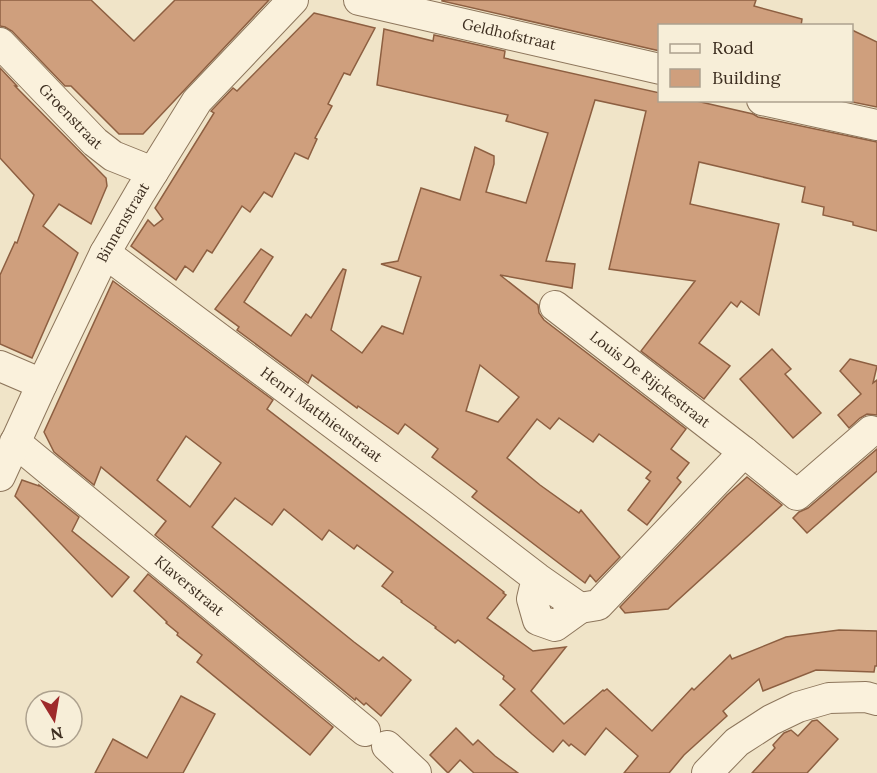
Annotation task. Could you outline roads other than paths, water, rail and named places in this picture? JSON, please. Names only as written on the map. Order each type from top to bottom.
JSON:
[{"type":"street","name":"Binnenstraat","points":[[0,476],[105,253],[140,193],[197,101],[293,0]]},
{"type":"street","name":"Geldhofstraat","points":[[359,0],[658,69]]},
{"type":"street","name":"Groenstraat","points":[[0,43],[95,142],[113,156],[153,172]]},
{"type":"street","points":[[771,102],[877,126]]},
{"type":"street","name":"Henri Matthieustraat","points":[[105,253],[580,608],[598,605],[744,452]]},
{"type":"street","name":"Louis De Rijckestraat","points":[[555,306],[797,495],[871,431]]},
{"type":"street","points":[[0,366],[42,384]]},
{"type":"street","name":"Klaverstraat","points":[[15,442],[416,773]]},
{"type":"street","points":[[707,773],[737,742],[798,706],[829,698],[866,697],[877,700]]}]
